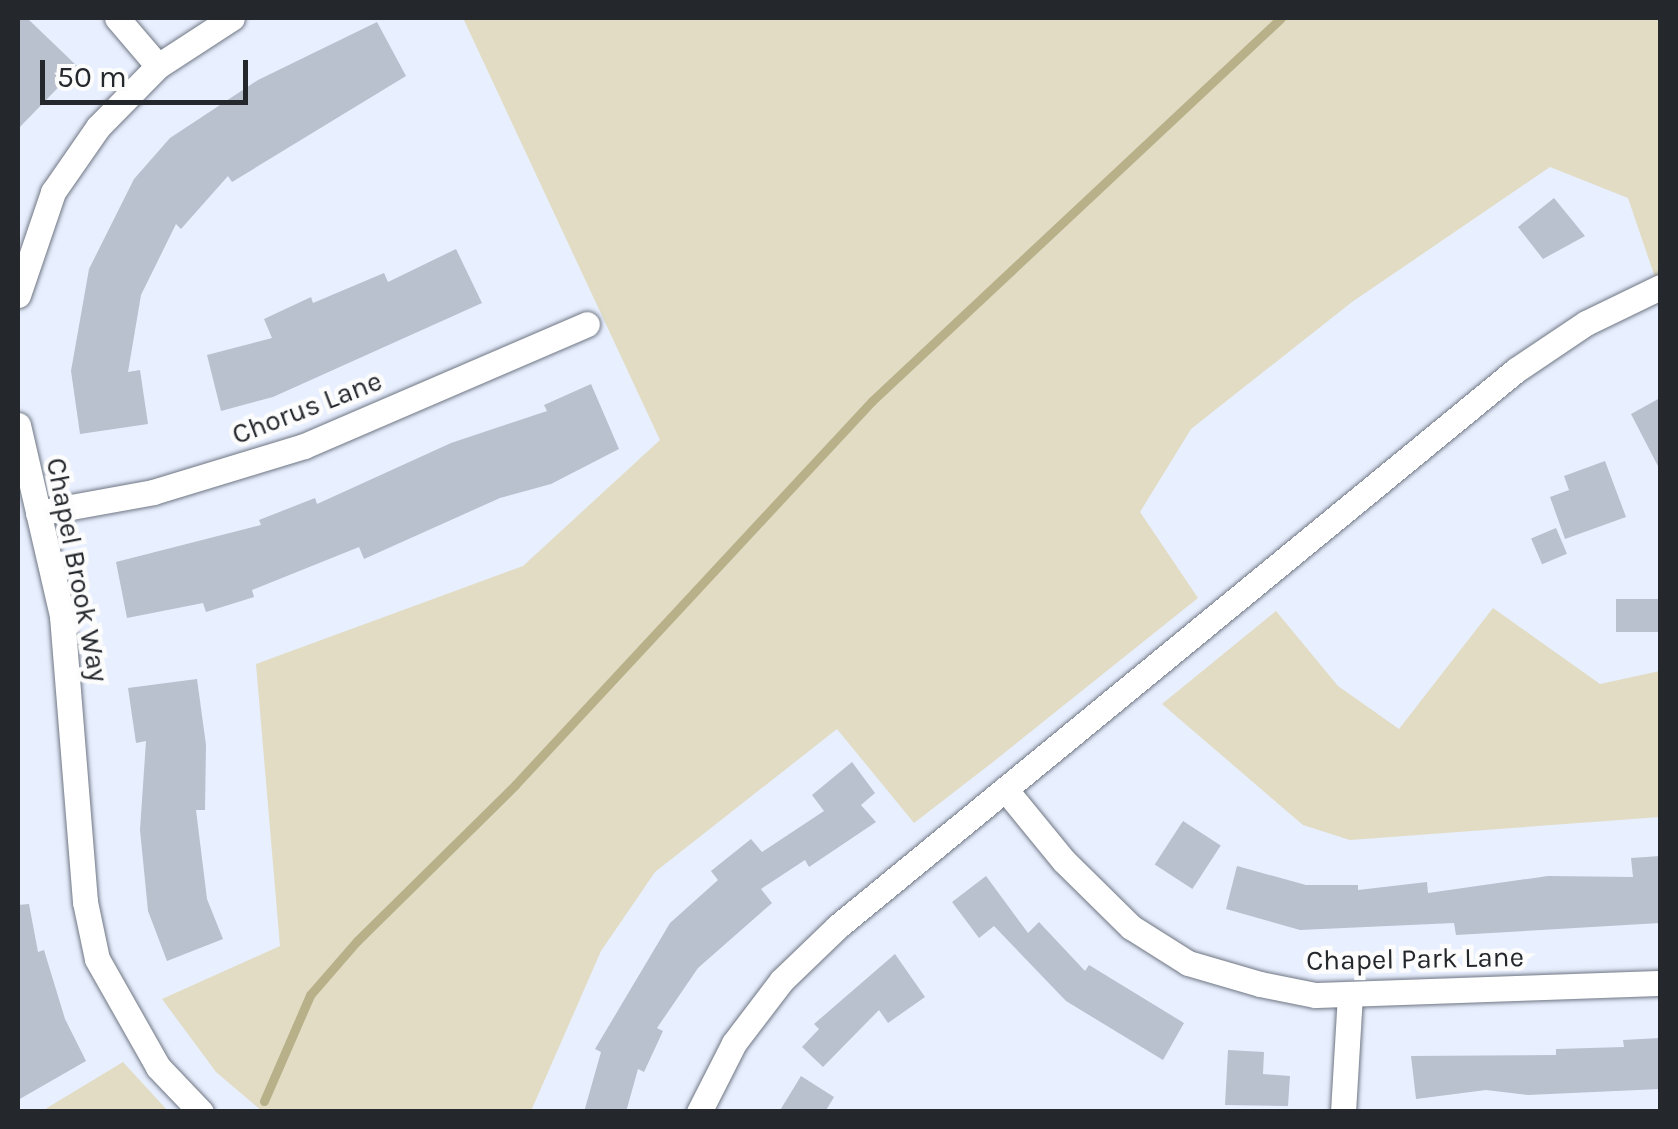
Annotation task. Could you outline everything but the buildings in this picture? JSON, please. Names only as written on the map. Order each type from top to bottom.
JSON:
[{"type":"street","points":[[117,18],[158,66]]},
{"type":"street","points":[[18,295],[53,192],[98,126],[158,66],[232,18]]},
{"type":"street","points":[[699,1112],[734,1043],[782,980],[1005,790],[1516,370],[1586,323],[1660,287]]},
{"type":"street","name":"Chorus Lane","points":[[38,513],[153,492],[304,446],[587,324]]},
{"type":"street","name":"Chapel Brook Way","points":[[18,425],[64,633],[85,902],[98,959],[124,1017],[158,1067],[202,1112]]},
{"type":"street","name":"Chapel Park Lane","points":[[1005,790],[1064,861],[1131,927],[1188,963],[1260,984],[1350,994],[1660,984]]},
{"type":"street","points":[[1343,1112],[1350,994]]},
{"type":"shaded area","points":[[463,18],[1660,18],[1660,292],[1628,198],[1550,167],[1352,302],[1191,429],[1140,512],[1198,598],[993,762],[914,823],[837,729],[655,872],[601,951],[531,1111],[262,1111],[216,1072],[162,999],[280,946],[256,664],[523,566],[660,440]]},
{"type":"shaded area","points":[[1493,608],[1600,684],[1660,671],[1660,817],[1350,840],[1303,825],[1162,704],[1276,611],[1338,686],[1399,729]]},
{"type":"shaded area","points":[[123,1062],[168,1111],[42,1111]]},
{"type":"waterway","points":[[264,1101],[310,995],[357,941],[515,785],[872,401],[1281,18]]}]
